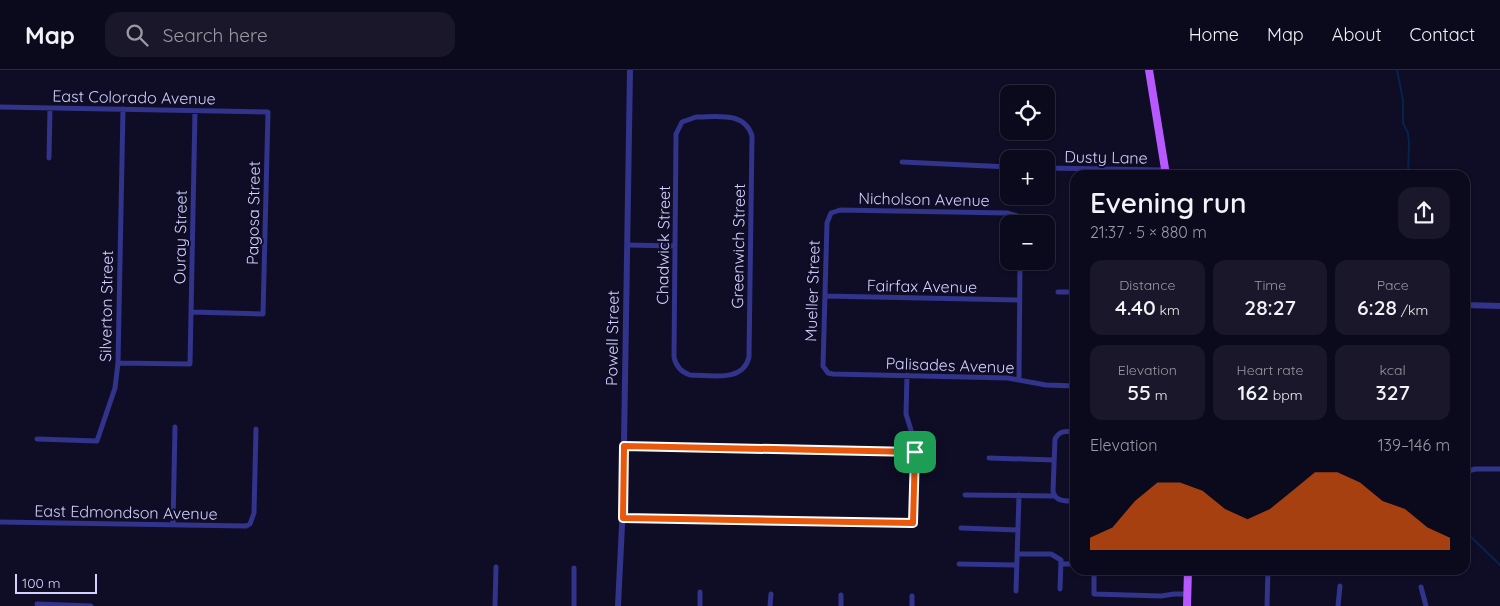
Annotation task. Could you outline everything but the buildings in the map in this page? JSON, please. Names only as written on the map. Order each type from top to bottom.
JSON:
[{"type":"main road","points":[[1149,70],[1166,170]]},
{"type":"main road","points":[[1187,606],[1188,575]]},
{"type":"street","name":"Powell Street","points":[[618,606],[623,518],[630,70]]},
{"type":"street","name":"East Colorado Avenue","points":[[0,107],[268,112]]},
{"type":"street","points":[[50,108],[50,158]]},
{"type":"street","name":"Silverton Street","points":[[37,440],[97,441],[115,388],[118,363],[123,109]]},
{"type":"street","name":"Ouray Street","points":[[118,363],[190,364],[195,111]]},
{"type":"street","name":"Pagosa Street","points":[[191,312],[264,314],[268,112]]},
{"type":"street","name":"Chadwick Street","points":[[679,369],[674,357],[676,134],[682,122],[696,117],[740,119],[747,124]]},
{"type":"street","name":"Greenwich Street","points":[[679,369],[690,375],[731,375],[744,369],[749,357],[752,136],[747,124]]},
{"type":"street","points":[[902,162],[1000,167]]},
{"type":"street","name":"Dusty Lane","points":[[1055,168],[1094,170]]},
{"type":"street","name":"Nicholson Avenue","points":[[831,213],[848,210],[1007,213],[1014,215]]},
{"type":"street","name":"Mueller Street","points":[[825,370],[822,362],[827,223],[831,213]]},
{"type":"street","points":[[628,246],[675,246]]},
{"type":"street","points":[[1019,379],[1020,270]]},
{"type":"street","points":[[1058,292],[1070,292]]},
{"type":"street","name":"Fairfax Avenue","points":[[825,296],[1020,300]]},
{"type":"street","points":[[1470,305],[1500,306]]},
{"type":"street","name":"Palisades Avenue","points":[[825,370],[833,374],[1019,379],[1046,385],[1070,386]]},
{"type":"street","points":[[623,518],[913,523],[915,443],[906,414],[907,376]]},
{"type":"street","points":[[173,525],[175,427]]},
{"type":"street","name":"East Edmondson Avenue","points":[[0,522],[240,526],[250,524],[254,513],[256,429]]},
{"type":"street","points":[[1054,496],[1054,438],[1062,431],[1070,432]]},
{"type":"street","points":[[624,446],[915,452]]},
{"type":"street","points":[[989,458],[1054,460]]},
{"type":"street","points":[[1470,470],[1500,469]]},
{"type":"street","points":[[966,495],[1054,496],[1063,501],[1070,501]]},
{"type":"street","points":[[1016,591],[1019,495]]},
{"type":"street","points":[[961,528],[1018,530]]},
{"type":"street","points":[[1017,554],[1051,554],[1061,560],[1060,589]]},
{"type":"street","points":[[959,564],[1016,565]]},
{"type":"street","points":[[1062,564],[1070,564]]},
{"type":"street","points":[[495,606],[496,567]]},
{"type":"street","points":[[574,568],[574,606]]},
{"type":"street","points":[[1094,575],[1094,594],[1161,596],[1187,594]]},
{"type":"street","points":[[1267,606],[1268,575]]},
{"type":"street","points":[[1338,606],[1340,586]]},
{"type":"street","points":[[1422,587],[1426,606]]},
{"type":"street","points":[[700,592],[700,606]]},
{"type":"street","points":[[770,606],[771,594]]},
{"type":"street","points":[[841,606],[842,595]]},
{"type":"street","points":[[912,596],[912,606]]},
{"type":"street","points":[[37,604],[91,606]]},
{"type":"waterway","points":[[1397,70],[1403,100],[1403,123],[1408,133],[1408,170]]},
{"type":"waterway","points":[[1470,536],[1500,565]]},
{"type":"route","points":[[624,446],[915,452],[913,523],[623,518],[624,446]]}]
